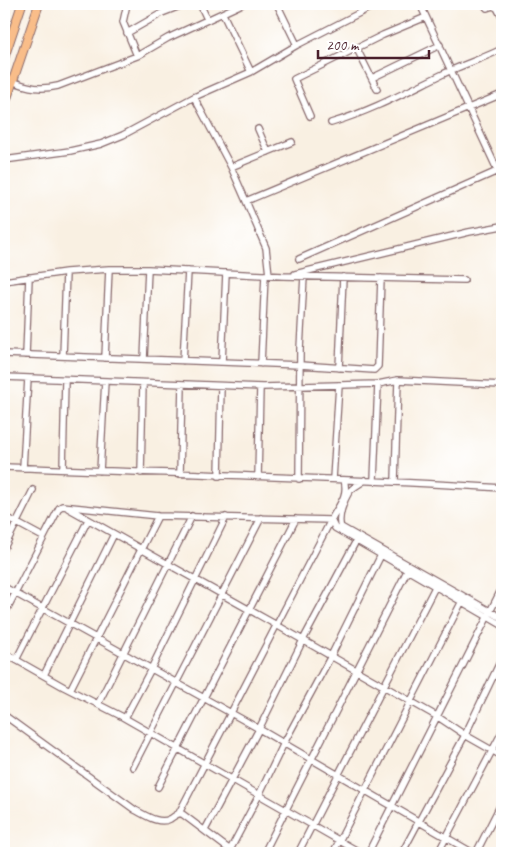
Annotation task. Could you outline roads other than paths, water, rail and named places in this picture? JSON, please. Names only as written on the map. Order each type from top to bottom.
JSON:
[{"type":"highway","points":[[4,58],[22,4]]},
{"type":"highway","points":[[4,107],[39,4]]},
{"type":"street","points":[[127,4],[123,22],[137,56]]},
{"type":"street","points":[[127,34],[162,13],[185,4]]},
{"type":"street","points":[[200,4],[207,19]]},
{"type":"street","points":[[12,81],[29,88],[47,89],[137,56],[168,38],[242,4]]},
{"type":"street","points":[[277,4],[297,45]]},
{"type":"street","points":[[4,160],[70,151],[101,144],[123,135],[194,98],[251,72],[297,45],[377,4]]},
{"type":"street","points":[[420,4],[500,170],[502,180]]},
{"type":"street","points":[[484,4],[487,8],[493,6],[497,8],[502,17]]},
{"type":"street","points":[[223,14],[251,72]]},
{"type":"street","points":[[310,116],[294,79],[426,17]]},
{"type":"street","points":[[372,78],[440,45]]},
{"type":"street","points":[[357,49],[377,90]]},
{"type":"street","points":[[331,124],[357,116],[451,70],[502,49]]},
{"type":"street","points":[[246,201],[502,94]]},
{"type":"street","points":[[194,98],[231,168],[266,248],[267,275],[261,364]]},
{"type":"street","points":[[258,130],[268,152]]},
{"type":"street","points":[[231,168],[292,142]]},
{"type":"street","points":[[299,259],[500,170]]},
{"type":"street","points":[[284,276],[468,232],[502,226]]},
{"type":"street","points":[[105,358],[109,269]]},
{"type":"street","points":[[4,281],[66,272],[109,269],[148,269],[284,276],[464,280]]},
{"type":"street","points":[[144,359],[148,269]]},
{"type":"street","points":[[183,361],[188,271]]},
{"type":"street","points":[[63,356],[66,272]]},
{"type":"street","points":[[222,362],[226,273]]},
{"type":"street","points":[[299,479],[299,386],[304,276]]},
{"type":"street","points":[[26,355],[29,277]]},
{"type":"street","points":[[339,368],[343,277]]},
{"type":"street","points":[[4,354],[300,365],[374,370],[378,366],[382,278]]},
{"type":"street","points":[[4,377],[260,387],[378,384],[398,380],[502,385]]},
{"type":"street","points":[[23,468],[28,378]]},
{"type":"street","points":[[64,469],[65,380]]},
{"type":"street","points":[[395,481],[398,380]]},
{"type":"street","points":[[100,471],[105,381]]},
{"type":"street","points":[[141,472],[143,383]]},
{"type":"street","points":[[180,474],[182,384]]},
{"type":"street","points":[[374,480],[378,384]]},
{"type":"street","points":[[333,479],[339,385]]},
{"type":"street","points":[[220,476],[221,386]]},
{"type":"street","points":[[258,477],[260,387]]},
{"type":"street","points":[[4,467],[299,479],[374,480],[502,488]]},
{"type":"street","points":[[4,715],[135,810],[145,816],[162,821],[169,820],[179,813],[205,765],[345,495],[344,480]]},
{"type":"street","points":[[365,480],[347,496],[340,518],[341,527],[489,614],[502,625]]},
{"type":"street","points":[[4,548],[33,490]]},
{"type":"street","points":[[4,616],[43,537],[59,508],[64,506],[158,516],[331,520]]},
{"type":"street","points":[[64,506],[332,656],[502,756]]},
{"type":"street","points":[[4,516],[43,537]]},
{"type":"street","points":[[70,690],[158,516]]},
{"type":"street","points":[[98,704],[192,516]]},
{"type":"street","points":[[125,718],[226,517]]},
{"type":"street","points":[[133,767],[261,518]]},
{"type":"street","points":[[158,787],[296,519]]},
{"type":"street","points":[[16,660],[88,520]]},
{"type":"street","points":[[331,520],[335,528],[461,603],[502,618]]},
{"type":"street","points":[[44,675],[114,534]]},
{"type":"street","points":[[205,830],[260,729],[303,640],[356,541]]},
{"type":"street","points":[[179,813],[205,830],[232,852],[284,743],[332,656],[381,555]]},
{"type":"street","points":[[264,853],[358,671],[407,571]]},
{"type":"street","points":[[4,586],[260,729],[418,822],[475,853],[502,802]]},
{"type":"street","points":[[298,853],[435,586]]},
{"type":"street","points":[[368,853],[502,588]]},
{"type":"street","points":[[333,853],[461,603]]},
{"type":"street","points":[[4,653],[125,718],[361,853]]},
{"type":"street","points":[[402,853],[465,735],[502,658]]},
{"type":"street","points":[[438,853],[502,732]]}]
